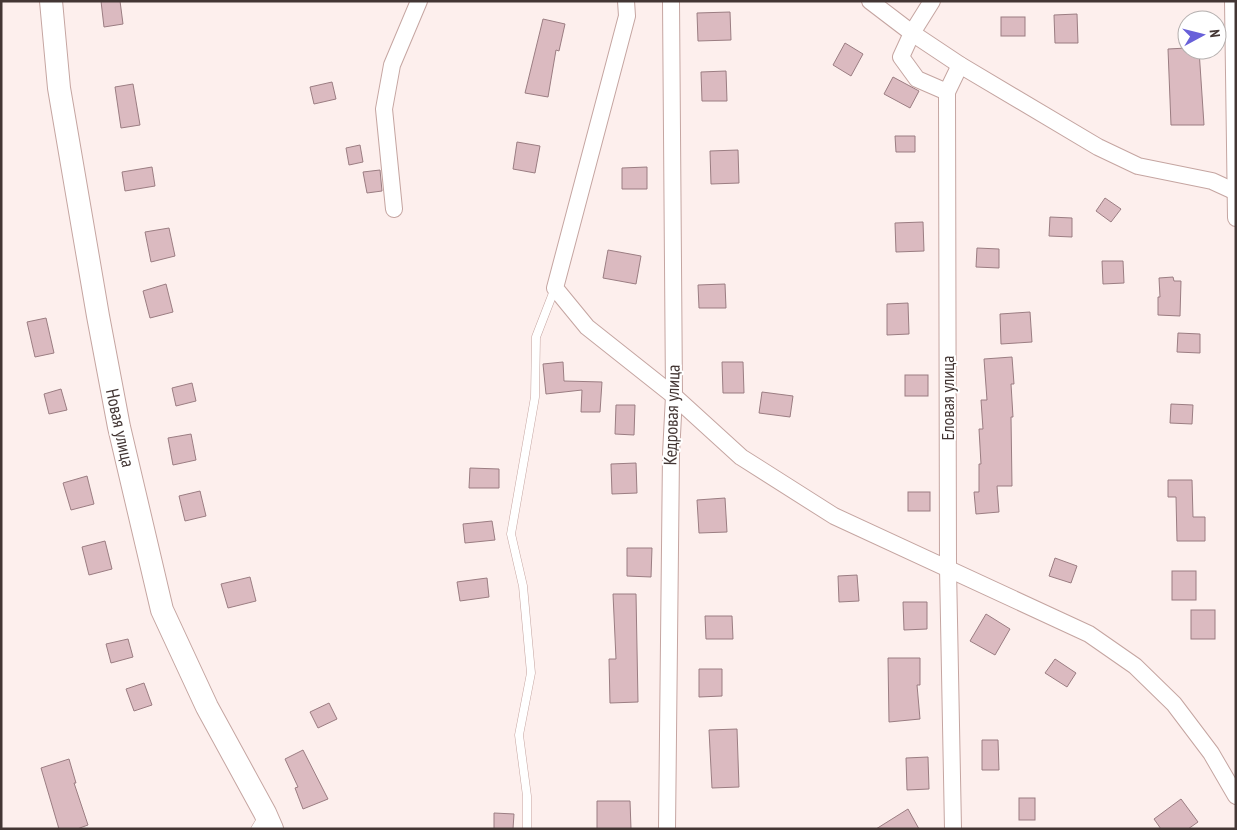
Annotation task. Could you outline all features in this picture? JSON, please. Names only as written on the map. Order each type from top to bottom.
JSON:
[{"type":"street","name":"Новая улица","points":[[51,1],[59,88],[98,316],[119,427],[162,610],[206,707],[264,823]]},
{"type":"street","points":[[394,209],[384,110],[392,65],[419,1]]},
{"type":"street","points":[[626,1],[627,16],[555,288],[587,328],[674,396],[741,457],[834,516],[1089,634],[1136,666],[1174,704],[1206,746],[1236,796]]},
{"type":"street","name":"Кедровая улица","points":[[667,829],[671,454],[674,396],[671,1]]},
{"type":"street","points":[[870,1],[912,33],[960,65],[1098,146],[1138,166],[1212,181],[1235,192]]},
{"type":"street","points":[[932,1],[912,33],[901,57],[917,78],[947,92],[960,65]]},
{"type":"street","points":[[1234,1],[1236,218]]},
{"type":"street","name":"Еловая улица","points":[[947,92],[948,568],[953,829]]},
{"type":"lane","points":[[527,829],[527,796],[518,735],[532,673],[523,586],[511,534],[534,397],[536,337],[555,288]]},
{"type":"building","points":[[101,1],[120,1],[123,24],[104,27]]},
{"type":"building","points":[[730,12],[731,40],[698,41],[697,13]]},
{"type":"building","points":[[1077,14],[1078,43],[1055,43],[1054,15]]},
{"type":"building","points":[[1001,17],[1025,17],[1025,36],[1001,36]]},
{"type":"building","points":[[543,19],[565,24],[559,51],[556,50],[548,97],[525,93]]},
{"type":"building","points":[[845,43],[863,54],[851,76],[833,65]]},
{"type":"building","points":[[1168,49],[1177,49],[1177,60],[1200,60],[1204,125],[1171,125]]},
{"type":"building","points":[[726,71],[727,101],[702,101],[701,72]]},
{"type":"building","points":[[893,77],[919,91],[910,108],[884,94]]},
{"type":"building","points":[[332,82],[336,99],[314,104],[310,87]]},
{"type":"building","points":[[133,84],[140,125],[121,128],[115,87]]},
{"type":"building","points":[[895,136],[915,136],[915,152],[896,152]]},
{"type":"building","points":[[517,142],[540,146],[535,173],[513,169]]},
{"type":"building","points":[[360,145],[363,162],[349,165],[346,148]]},
{"type":"building","points":[[738,150],[739,183],[711,184],[710,151]]},
{"type":"building","points":[[152,167],[155,186],[125,191],[122,172]]},
{"type":"building","points":[[647,167],[647,189],[622,189],[622,168]]},
{"type":"building","points":[[380,170],[382,191],[367,193],[363,172]]},
{"type":"building","points":[[1105,198],[1121,209],[1111,222],[1096,211]]},
{"type":"building","points":[[1050,217],[1072,218],[1072,237],[1049,236]]},
{"type":"building","points":[[923,222],[924,251],[896,252],[895,223]]},
{"type":"building","points":[[169,228],[175,256],[151,262],[145,232]]},
{"type":"building","points":[[977,248],[999,249],[999,268],[976,267]]},
{"type":"building","points":[[608,250],[641,256],[636,284],[603,278]]},
{"type":"building","points":[[1102,261],[1123,261],[1124,283],[1103,284]]},
{"type":"building","points":[[1173,277],[1174,281],[1181,281],[1180,316],[1158,315],[1158,297],[1160,297],[1159,278]]},
{"type":"building","points":[[166,284],[173,312],[150,318],[143,291]]},
{"type":"building","points":[[725,284],[726,308],[699,308],[698,285]]},
{"type":"building","points":[[908,303],[909,334],[887,335],[887,304]]},
{"type":"building","points":[[1030,312],[1032,342],[1001,344],[1000,314]]},
{"type":"building","points":[[46,318],[54,353],[35,357],[27,322]]},
{"type":"building","points":[[1178,333],[1200,334],[1200,353],[1177,352]]},
{"type":"building","points":[[1012,357],[1014,384],[1011,384],[1013,417],[1011,417],[1012,486],[997,486],[999,512],[976,514],[974,492],[979,492],[979,464],[981,464],[979,429],[983,429],[981,400],[987,400],[984,359]]},
{"type":"building","points":[[563,362],[564,381],[602,382],[600,412],[581,412],[582,390],[546,394],[543,364]]},
{"type":"building","points":[[722,362],[743,362],[744,393],[723,393]]},
{"type":"building","points":[[905,375],[928,375],[928,396],[905,396]]},
{"type":"building","points":[[192,383],[196,401],[176,406],[172,388]]},
{"type":"building","points":[[61,389],[67,410],[49,414],[44,394]]},
{"type":"building","points":[[762,392],[793,396],[790,417],[759,413]]},
{"type":"building","points":[[1171,404],[1193,405],[1192,424],[1170,423]]},
{"type":"building","points":[[616,405],[635,405],[634,435],[615,434]]},
{"type":"building","points":[[191,434],[196,460],[173,465],[168,438]]},
{"type":"building","points":[[636,463],[637,493],[612,494],[611,464]]},
{"type":"building","points":[[470,468],[499,469],[499,488],[469,488]]},
{"type":"building","points":[[87,476],[94,504],[71,510],[63,483]]},
{"type":"building","points":[[1168,480],[1192,480],[1193,517],[1205,517],[1205,541],[1177,541],[1176,497],[1168,497]]},
{"type":"building","points":[[200,491],[206,516],[185,521],[179,496]]},
{"type":"building","points":[[908,492],[930,492],[930,511],[908,511]]},
{"type":"building","points":[[725,498],[727,532],[699,533],[697,500]]},
{"type":"building","points":[[492,521],[495,540],[465,543],[463,524]]},
{"type":"building","points":[[105,541],[112,569],[89,575],[82,547]]},
{"type":"building","points":[[627,548],[652,548],[651,577],[627,576]]},
{"type":"building","points":[[1055,558],[1077,566],[1071,583],[1049,576]]},
{"type":"building","points":[[1172,571],[1196,571],[1196,600],[1172,600]]},
{"type":"building","points":[[857,575],[859,601],[839,602],[838,576]]},
{"type":"building","points":[[250,577],[256,601],[228,608],[221,584]]},
{"type":"building","points":[[487,578],[489,597],[460,601],[457,582]]},
{"type":"building","points":[[613,594],[636,594],[638,702],[610,703],[609,659],[616,659]]},
{"type":"building","points":[[903,602],[927,602],[927,629],[904,630]]},
{"type":"building","points":[[1191,610],[1215,610],[1215,639],[1191,639]]},
{"type":"building","points":[[986,614],[1010,629],[995,655],[970,641]]},
{"type":"building","points":[[705,616],[732,616],[733,639],[706,639]]},
{"type":"building","points":[[128,639],[133,657],[111,663],[106,644]]},
{"type":"building","points":[[888,658],[920,658],[920,685],[917,685],[920,719],[889,722]]},
{"type":"building","points":[[1055,659],[1076,673],[1067,687],[1045,673]]},
{"type":"building","points":[[699,669],[722,669],[722,696],[699,697]]},
{"type":"building","points":[[144,683],[152,705],[134,711],[126,689]]},
{"type":"building","points":[[329,703],[337,719],[318,728],[310,712]]},
{"type":"building","points":[[737,729],[739,787],[712,788],[709,730]]},
{"type":"building","points":[[982,740],[998,740],[999,770],[982,770]]},
{"type":"building","points":[[303,750],[328,799],[303,809],[295,788],[298,787],[285,759]]},
{"type":"building","points":[[928,757],[929,789],[907,790],[906,758]]},
{"type":"building","points":[[69,759],[76,783],[74,783],[88,825],[77,829],[59,829],[41,768]]},
{"type":"building","points":[[1019,798],[1035,798],[1035,820],[1019,820]]},
{"type":"building","points":[[1181,799],[1198,822],[1188,829],[1161,829],[1154,819]]},
{"type":"building","points":[[597,801],[630,801],[631,829],[597,829]]},
{"type":"building","points":[[908,809],[919,829],[876,829]]},
{"type":"building","points":[[494,813],[514,814],[513,829],[494,829]]}]
